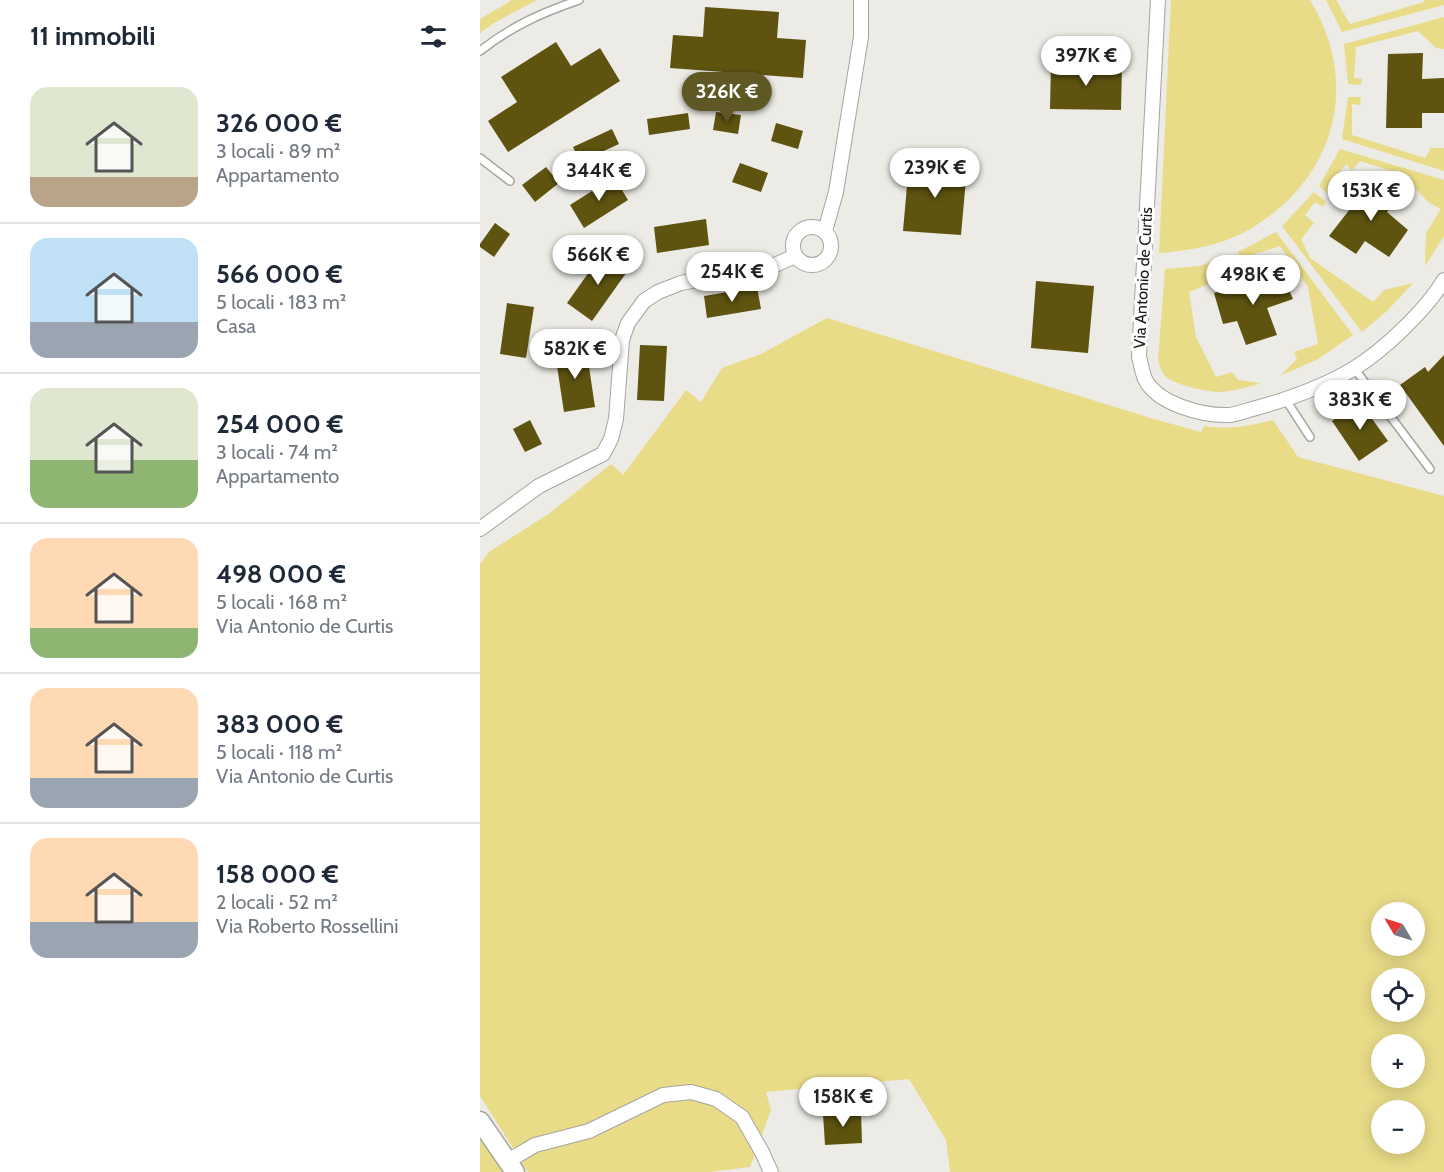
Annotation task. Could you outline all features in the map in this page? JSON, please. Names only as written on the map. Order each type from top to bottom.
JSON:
[{"type":"street","points":[[825,231],[836,192],[861,37],[861,0]]},
{"type":"street","name":"Via Antonio de Curtis","points":[[1158,0],[1139,357],[1145,379],[1159,396],[1177,405],[1201,412],[1230,415],[1286,400],[1354,368],[1400,331],[1442,289]]},
{"type":"street","points":[[813,227],[825,231],[831,240],[831,251],[826,260],[821,264],[810,266],[804,264],[795,256],[794,239],[802,230],[813,227]]},
{"type":"street","points":[[480,529],[539,486],[603,454],[611,439],[616,419],[622,340],[628,323],[644,301],[658,292],[681,283],[775,265],[795,256]]},
{"type":"street","points":[[480,1121],[511,1166],[535,1145],[589,1131],[663,1095],[691,1092],[716,1099],[742,1117],[771,1172]]},
{"type":"lane","points":[[480,51],[503,33],[544,12],[579,0]]},
{"type":"lane","points":[[480,158],[510,181]]},
{"type":"lane","points":[[1354,368],[1430,469]]},
{"type":"lane","points":[[1286,400],[1310,437]]},
{"type":"shaded area","points":[[512,0],[537,0],[480,33],[480,19]]},
{"type":"shaded area","points":[[1171,0],[1310,0],[1323,24],[1331,49],[1336,75],[1336,100],[1332,125],[1311,172],[1294,194],[1279,208],[1263,221],[1227,240],[1193,249],[1159,253]]},
{"type":"shaded area","points":[[1326,0],[1336,0],[1350,24],[1424,2],[1424,0],[1444,0],[1444,5],[1342,32]]},
{"type":"shaded area","points":[[1444,17],[1444,49],[1436,48],[1418,31],[1356,47],[1354,78],[1362,79],[1361,85],[1348,84],[1344,44]]},
{"type":"shaded area","points":[[1348,97],[1361,97],[1360,105],[1352,104],[1352,135],[1425,158],[1431,148],[1444,148],[1444,171],[1342,139]]},
{"type":"shaded area","points":[[1340,149],[1444,180],[1444,236],[1425,266],[1426,233],[1441,209],[1428,202],[1408,181],[1411,177],[1360,161],[1352,170],[1346,164],[1328,186],[1334,192],[1331,196],[1319,186]]},
{"type":"shaded area","points":[[1314,192],[1326,202],[1323,207],[1315,202],[1305,215],[1314,223],[1301,239],[1310,258],[1373,302],[1384,290],[1413,283],[1388,310],[1362,332],[1282,226]]},
{"type":"shaded area","points":[[1276,232],[1353,335],[1318,359],[1280,376],[1297,359],[1294,352],[1318,344],[1308,287],[1280,246],[1246,257],[1248,262],[1244,265],[1238,252]]},
{"type":"shaded area","points":[[1233,255],[1238,268],[1233,271],[1230,262],[1211,270],[1214,282],[1189,292],[1196,337],[1216,377],[1232,372],[1238,380],[1261,383],[1220,392],[1192,388],[1177,383],[1166,377],[1158,360],[1165,269],[1199,266]]},
{"type":"shaded area","points":[[827,318],[1201,432],[1204,426],[1239,427],[1273,420],[1298,457],[1444,496],[1444,1172],[950,1172],[946,1140],[909,1079],[766,1092],[771,1110],[750,1167],[710,1172],[528,1172],[480,1096],[480,564],[489,552],[550,513],[611,464],[623,475],[686,390],[701,402],[722,368],[761,354]]},
{"type":"shaded area","points":[[480,1135],[504,1172],[480,1172]]},
{"type":"building","points":[[705,7],[779,12],[777,38],[806,40],[803,78],[670,68],[673,35],[703,37]]},
{"type":"building","points":[[556,42],[571,66],[600,48],[620,81],[508,152],[488,121],[517,102],[501,77]]},
{"type":"building","points":[[1423,53],[1422,79],[1444,78],[1444,113],[1422,113],[1422,128],[1386,128],[1388,54]]},
{"type":"building","points":[[1051,63],[1122,65],[1121,110],[1050,109]]},
{"type":"building","points":[[716,112],[741,115],[738,134],[713,130]]},
{"type":"building","points":[[688,113],[690,129],[649,135],[647,119]]},
{"type":"building","points":[[776,123],[803,131],[798,149],[771,141]]},
{"type":"building","points":[[612,129],[619,144],[580,162],[573,147]]},
{"type":"building","points":[[740,163],[768,173],[761,192],[732,182]]},
{"type":"building","points":[[909,163],[967,168],[961,235],[903,231]]},
{"type":"building","points":[[546,167],[559,183],[535,202],[522,185]]},
{"type":"building","points":[[614,177],[628,200],[584,228],[570,205]]},
{"type":"building","points":[[1374,178],[1399,195],[1387,212],[1408,230],[1389,257],[1365,241],[1356,254],[1329,236]]},
{"type":"building","points":[[706,219],[709,245],[657,253],[654,227]]},
{"type":"building","points":[[495,223],[510,234],[494,257],[480,247],[480,244]]},
{"type":"building","points":[[604,251],[629,269],[592,321],[567,303]]},
{"type":"building","points":[[1281,272],[1293,299],[1267,308],[1277,335],[1246,345],[1237,321],[1223,324],[1214,293]]},
{"type":"building","points":[[1036,281],[1094,286],[1088,353],[1031,348]]},
{"type":"building","points":[[757,287],[761,309],[707,318],[704,296]]},
{"type":"building","points":[[507,303],[534,307],[526,358],[500,354]]},
{"type":"building","points":[[640,345],[667,346],[664,401],[637,400]]},
{"type":"building","points":[[586,347],[595,407],[564,412],[555,353]]},
{"type":"building","points":[[1444,355],[1444,446],[1400,385],[1425,367],[1428,372]]},
{"type":"building","points":[[1360,402],[1388,441],[1359,461],[1332,421]]},
{"type":"building","points":[[530,420],[542,444],[525,452],[513,429]]},
{"type":"building","points":[[861,1112],[862,1143],[825,1145],[823,1114]]}]
